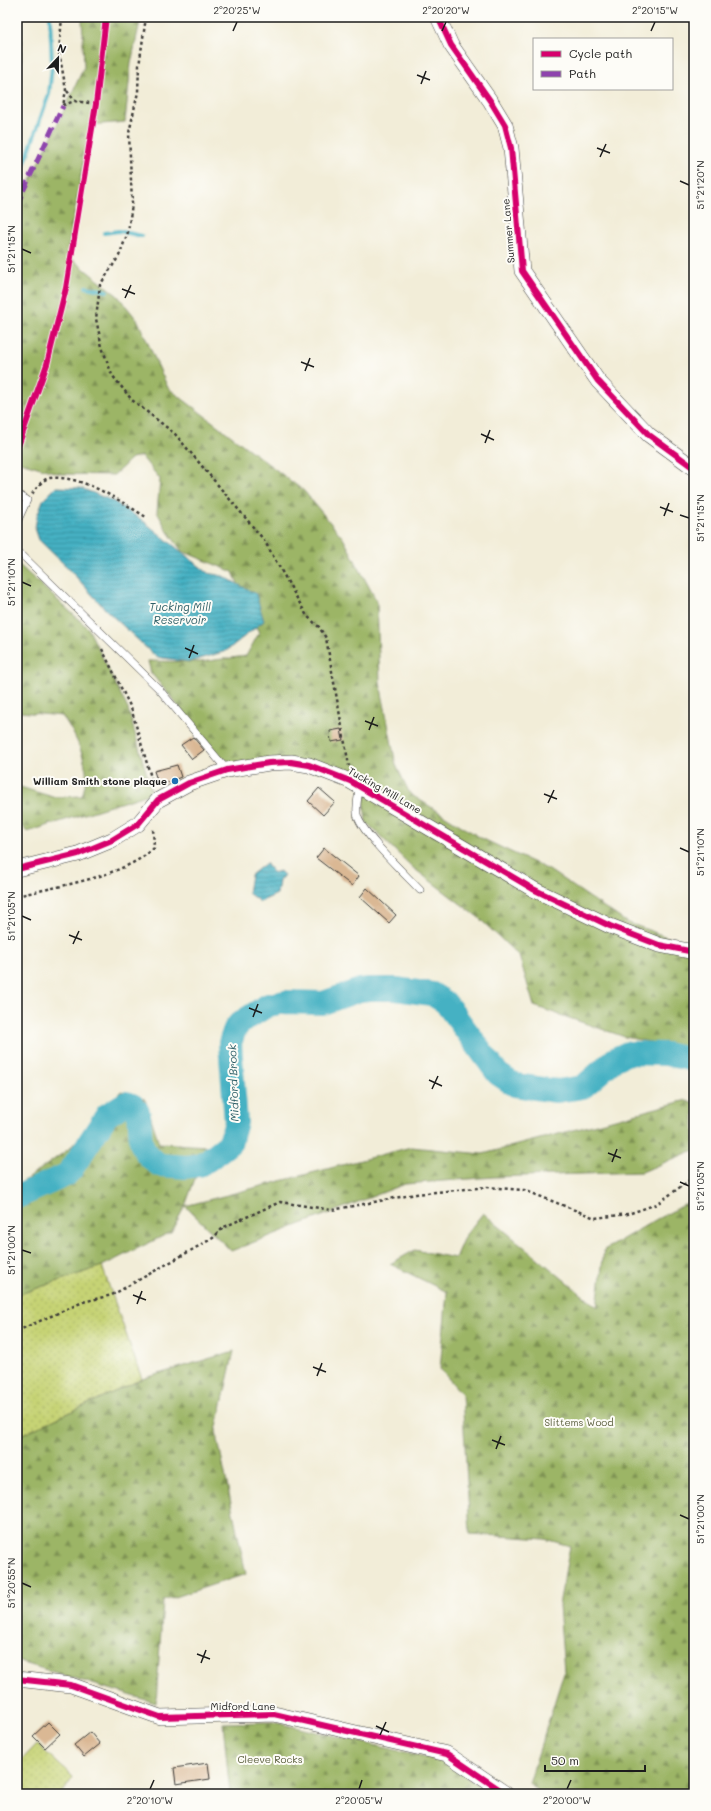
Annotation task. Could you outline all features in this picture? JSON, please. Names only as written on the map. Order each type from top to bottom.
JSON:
[{"type":"street","name":"Summer Lane","points":[[438,17],[451,45],[491,102],[505,125],[511,148],[522,271],[598,381],[649,435],[694,468]]},
{"type":"street","name":"Tucking Mill Lane","points":[[17,869],[78,854],[112,840],[138,824],[158,800],[189,783],[227,770],[269,763],[291,762],[309,765],[355,783],[532,889],[624,932],[659,945],[694,952]]},
{"type":"street","name":"Midford Lane","points":[[17,1679],[71,1686],[160,1717],[274,1714],[447,1754],[506,1794]]},
{"type":"lane","points":[[17,494],[27,500],[17,522]]},
{"type":"lane","points":[[17,552],[23,556],[158,688],[227,770]]},
{"type":"lane","points":[[355,783],[357,815],[363,826],[420,890]]},
{"type":"path","points":[[62,17],[59,52],[66,90],[63,106],[76,101],[96,104]]},
{"type":"path","points":[[146,17],[138,66],[138,92],[129,133],[132,204],[128,232],[119,256],[100,285],[96,320],[102,347],[112,375],[132,400],[175,434],[264,540],[307,616],[319,627],[326,638],[352,776],[355,783]]},
{"type":"path","points":[[66,90],[76,101]]},
{"type":"path","points":[[95,111],[97,96]]},
{"type":"path","points":[[27,500],[41,483],[50,478],[72,481],[97,488],[115,497],[146,517]]},
{"type":"path","points":[[101,646],[131,708],[158,800]]},
{"type":"path","points":[[17,896],[108,874],[145,856],[154,848],[153,826],[155,820]]},
{"type":"path","points":[[17,1332],[83,1302],[112,1295],[213,1238],[224,1227],[280,1202],[332,1210],[416,1194],[487,1187],[524,1190],[595,1218],[628,1214],[657,1204],[694,1177]]},
{"type":"green space","points":[[17,17],[21,17],[21,61],[17,67]]},
{"type":"green space","points":[[82,17],[141,17],[131,63],[125,122],[90,125],[67,255],[118,296],[138,321],[168,388],[304,491],[343,538],[377,602],[380,683],[396,765],[410,794],[481,838],[549,870],[626,922],[681,942],[694,942],[694,1051],[625,1037],[534,1006],[519,956],[478,917],[412,867],[366,822],[364,802],[368,786],[341,773],[233,764],[220,757],[151,673],[148,661],[200,662],[246,656],[259,633],[233,572],[182,551],[168,532],[157,512],[160,479],[141,456],[132,458],[114,475],[61,474],[17,461],[17,255],[20,245],[17,215],[38,163],[84,67]]},
{"type":"green space","points":[[17,563],[88,628],[128,709],[152,793],[27,832],[17,821],[17,786],[53,797],[82,796],[86,774],[83,756],[70,728],[62,716],[20,712],[17,709]]},
{"type":"green space","points":[[121,1091],[145,1099],[159,1143],[207,1146],[185,1206],[171,1232],[102,1266],[17,1295],[17,1186],[70,1148]]},
{"type":"green space","points":[[687,1100],[694,1103],[694,1150],[642,1172],[494,1177],[405,1184],[231,1251],[185,1206],[411,1147],[483,1154]]},
{"type":"green space","name":"Slittems Wood","points":[[694,1200],[694,1794],[542,1794],[529,1783],[564,1672],[559,1605],[570,1546],[545,1539],[470,1534],[462,1394],[440,1369],[447,1292],[390,1264],[415,1250],[455,1258],[464,1237],[483,1213],[597,1307],[604,1250],[657,1219]]},
{"type":"green space","points":[[102,1266],[142,1379],[17,1437],[17,1295]]},
{"type":"green space","points":[[234,1351],[216,1431],[246,1574],[163,1601],[156,1703],[17,1661],[17,1437],[142,1379]]},
{"type":"green space","name":"Cleeve Rocks","points":[[273,1722],[444,1761],[492,1794],[230,1794],[223,1723]]},
{"type":"green space","points":[[37,1744],[73,1777],[62,1794],[17,1794],[17,1765]]},
{"type":"water","name":"Tucking Mill Reservoir","points":[[56,487],[81,488],[113,501],[142,520],[208,573],[223,576],[256,594],[264,621],[226,651],[190,662],[156,657],[105,609],[69,569],[39,540],[35,528],[37,516],[43,500]]},
{"type":"water","points":[[266,863],[273,873],[280,871],[284,875],[279,881],[277,894],[260,902],[248,893],[251,875]]},
{"type":"building","points":[[341,729],[343,740],[331,742],[330,731]]},
{"type":"building","points":[[193,737],[204,750],[192,759],[181,745]]},
{"type":"building","points":[[177,765],[181,777],[159,786],[154,771]]},
{"type":"building","points":[[319,788],[335,802],[323,815],[308,801]]},
{"type":"building","points":[[324,848],[359,876],[352,886],[316,858]]},
{"type":"building","points":[[367,888],[396,915],[389,923],[360,897]]},
{"type":"building","points":[[48,1722],[60,1734],[45,1748],[33,1736]]},
{"type":"building","points":[[90,1732],[100,1744],[84,1757],[74,1745]]},
{"type":"building","points":[[208,1763],[210,1779],[176,1784],[174,1768]]},
{"type":"waterway","points":[[17,185],[49,94],[52,66],[50,17]]},
{"type":"waterway","points":[[104,233],[119,231],[142,236]]},
{"type":"waterway","points":[[86,287],[107,291]]},
{"type":"waterway","name":"Midford Brook","points":[[17,1197],[66,1175],[71,1170],[107,1115],[126,1103],[132,1105],[139,1114],[143,1148],[157,1163],[160,1165],[186,1167],[199,1165],[208,1160],[230,1143],[236,1122],[230,1043],[235,1029],[240,1023],[268,1005],[285,1002],[323,1003],[360,990],[369,989],[396,989],[432,994],[445,1002],[498,1074],[515,1085],[557,1091],[583,1087],[615,1059],[628,1053],[666,1054],[694,1060]]},
{"type":"marked path","points":[[17,204],[63,106]]},
{"type":"cycle path","points":[[17,449],[47,364],[66,288],[96,104],[106,17]]},
{"type":"cycle path","points":[[438,17],[451,45],[491,102],[505,125],[511,148],[522,271],[598,381],[649,435],[694,468]]},
{"type":"cycle path","points":[[17,869],[78,854],[112,840],[138,824],[158,800],[189,783],[227,770],[269,763],[291,762],[309,765],[350,781],[533,889],[610,926],[659,945],[694,952]]},
{"type":"cycle path","points":[[17,1679],[71,1685],[160,1717],[274,1714],[447,1754],[506,1794]]},
{"type":"place","name":"William Smith stone plaque","points":[[175,781]]}]
